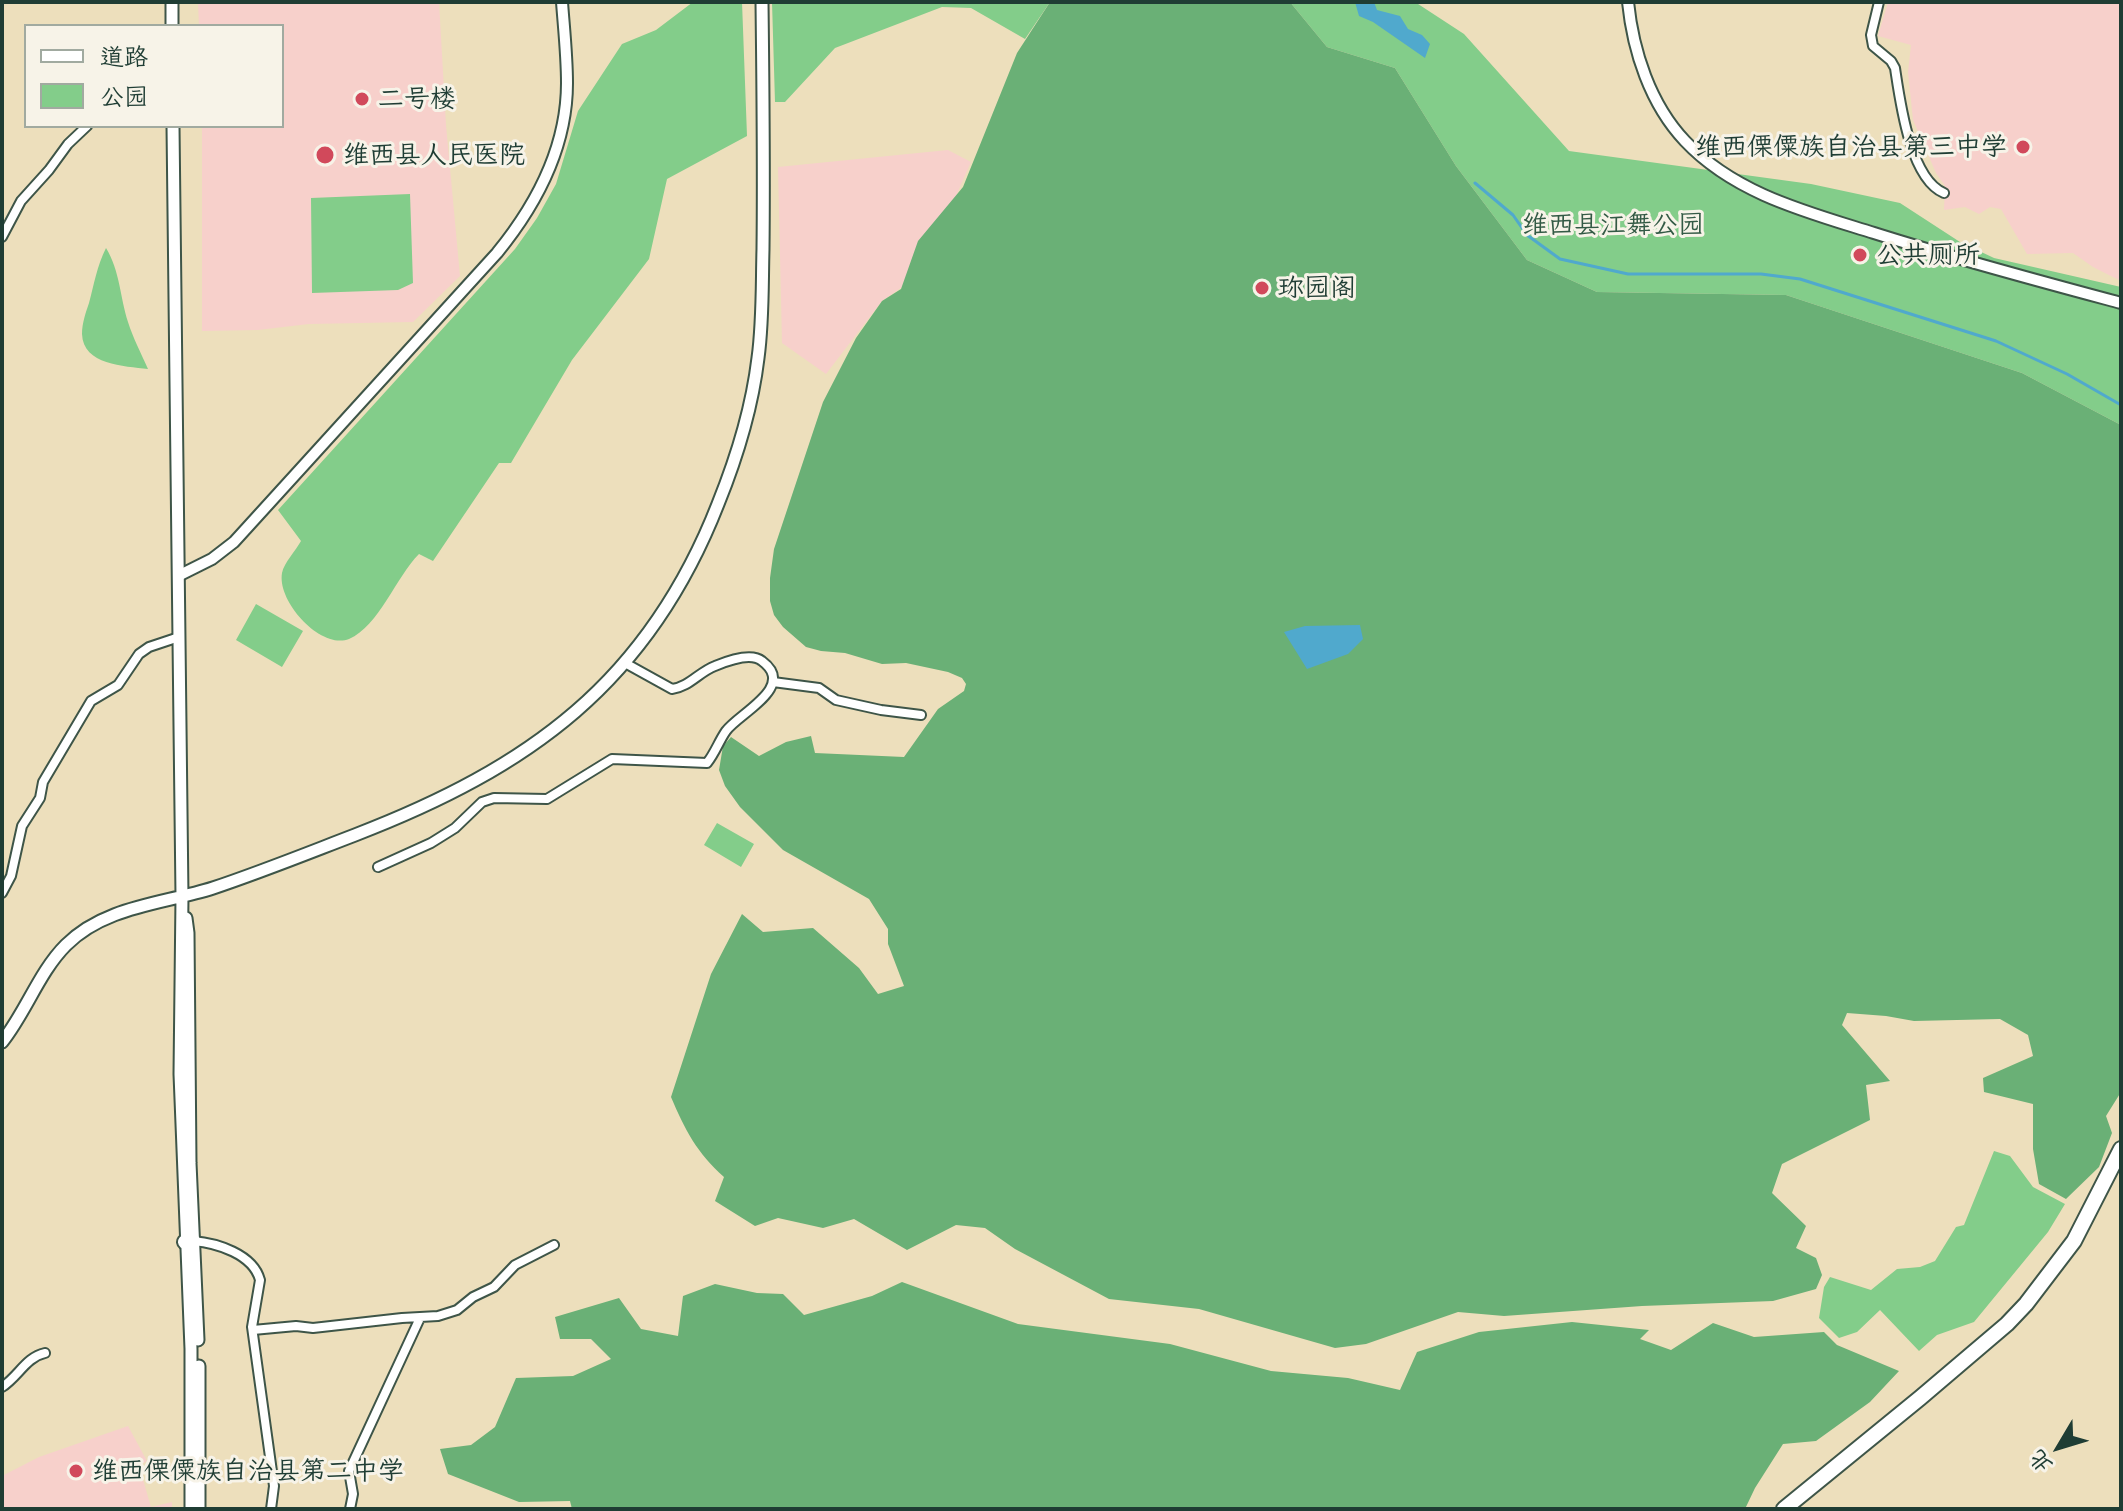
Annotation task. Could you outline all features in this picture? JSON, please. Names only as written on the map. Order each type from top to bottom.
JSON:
[{"type":"highway","points":[[1784,1509],[1932,1388],[2026,1304],[2074,1241],[2121,1149]]},
{"type":"main road","points":[[172,2],[172,24]]},
{"type":"main road","points":[[2,1042],[53,960],[79,935],[141,904],[182,897],[239,879],[397,819],[469,786],[564,723],[625,663],[664,611],[703,540],[733,464],[759,353],[762,2]]},
{"type":"main road","points":[[173,128],[182,897],[188,933],[191,1509]]},
{"type":"main road","points":[[189,1241],[199,1349],[199,1509]]},
{"type":"street","points":[[178,576],[212,559],[234,542],[497,253],[522,220],[543,184],[564,119],[567,82],[562,2]]},
{"type":"street","points":[[1628,2],[1637,49],[1657,101],[1684,140],[1706,161],[1759,194],[1933,252],[2121,303]]},
{"type":"street","points":[[1879,2],[1871,35],[1873,46],[1895,68],[1904,123],[1922,172],[1932,185],[1944,193]]},
{"type":"street","points":[[2,237],[21,201],[85,128]]},
{"type":"street","points":[[2,893],[11,876],[22,826],[40,798],[43,782],[91,701],[118,685],[139,654],[149,647],[179,637]]},
{"type":"street","points":[[378,867],[431,843],[455,828],[482,802],[494,798],[547,799],[612,759],[707,763],[726,731],[757,705],[773,682],[771,671],[754,657],[717,665],[688,684],[672,689],[625,663]]},
{"type":"street","points":[[773,682],[819,688],[836,700],[921,715]]},
{"type":"street","points":[[189,1241],[217,1243],[231,1250],[258,1273],[260,1280],[253,1309],[253,1330],[274,1486],[271,1509]]},
{"type":"street","points":[[253,1330],[296,1326],[313,1328],[438,1316],[457,1310],[473,1297],[494,1287],[515,1265],[554,1245]]},
{"type":"street","points":[[350,1509],[353,1494],[349,1471],[420,1318]]},
{"type":"street","points":[[2,1387],[15,1379],[36,1355],[45,1353]]},
{"type":"shaded area","name":"维西县人民医院","points":[[198,2],[439,2],[446,125],[460,276],[413,322],[309,324],[258,330],[202,331],[202,128],[284,128],[284,24],[199,24]]},
{"type":"shaded area","name":"维西傈僳族自治县第三中学","points":[[1888,2],[2121,2],[2121,281],[2073,253],[2027,254],[2001,209],[1990,207],[1979,214],[1965,207],[1944,210],[1945,186],[1936,173],[1913,120],[1908,72],[1911,45],[1878,36]]},
{"type":"shaded area","points":[[948,150],[971,162],[922,273],[882,301],[826,374],[782,343],[778,167]]},
{"type":"shaded area","name":"维西傈僳族自治县第二中学","points":[[128,1426],[147,1461],[139,1466],[151,1507],[172,1502],[172,1509],[2,1509],[2,1476],[39,1457]]},
{"type":"green space","points":[[693,2],[742,2],[747,136],[667,179],[649,259],[572,360],[511,463],[499,463],[433,561],[419,554],[360,633],[338,641],[314,631],[294,610],[282,585],[283,569],[301,541],[278,510],[515,249],[556,184],[578,111],[622,44],[656,30]]},
{"type":"green space","points":[[772,2],[1050,2],[1025,39],[971,8],[942,7],[835,48],[785,102],[775,102]]},
{"type":"green space","points":[[1050,2],[1290,2],[1327,47],[1395,68],[1456,166],[1527,260],[1597,292],[1786,295],[2022,373],[2121,425],[2121,1092],[2106,1116],[2112,1133],[2099,1167],[2066,1199],[2039,1184],[2033,1149],[2033,1104],[1984,1092],[1983,1078],[2033,1056],[2028,1035],[2000,1019],[1914,1021],[1847,1013],[1842,1025],[1890,1081],[1866,1085],[1870,1120],[1782,1164],[1772,1193],[1806,1226],[1796,1248],[1816,1258],[1822,1275],[1816,1289],[1773,1301],[1504,1316],[1458,1312],[1366,1344],[1335,1348],[1199,1309],[1109,1299],[1015,1249],[985,1228],[956,1225],[907,1250],[854,1219],[823,1228],[778,1218],[755,1226],[715,1201],[724,1177],[693,1140],[671,1097],[711,974],[742,914],[763,932],[813,928],[859,968],[878,994],[904,986],[888,944],[888,929],[869,899],[783,850],[740,807],[725,786],[719,770],[723,746],[731,737],[759,756],[786,742],[811,736],[815,753],[904,757],[938,709],[964,691],[966,684],[962,678],[948,672],[906,663],[882,664],[845,653],[806,647],[774,615],[770,601],[770,578],[774,549],[823,402],[856,338],[882,301],[901,289],[918,241],[963,187],[1017,53]]},
{"type":"green space","name":"维西县江舞公园","points":[[1290,2],[1415,2],[1464,34],[1569,151],[1811,184],[1900,203],[1960,242],[1994,258],[2121,287],[2121,425],[2022,373],[1786,295],[1597,292],[1527,260],[1456,166],[1395,68],[1327,47]]},
{"type":"green space","points":[[410,194],[413,283],[398,290],[312,293],[311,198]]},
{"type":"green space","points":[[106,248],[117,275],[130,328],[148,369],[106,362],[89,352],[84,344],[83,322]]},
{"type":"green space","points":[[256,604],[303,631],[282,667],[236,640]]},
{"type":"green space","points":[[717,823],[754,844],[741,867],[704,845]]},
{"type":"green space","points":[[1994,1151],[2010,1156],[2033,1187],[2065,1204],[2048,1232],[1974,1322],[1937,1335],[1919,1351],[1880,1310],[1857,1332],[1839,1338],[1819,1318],[1824,1287],[1830,1277],[1871,1290],[1897,1269],[1920,1267],[1935,1261],[1956,1227],[1964,1225]]},
{"type":"green space","points":[[902,1282],[1018,1324],[1170,1344],[1271,1371],[1348,1378],[1400,1390],[1417,1352],[1479,1332],[1572,1322],[1649,1330],[1640,1339],[1671,1350],[1713,1323],[1754,1337],[1824,1332],[1837,1345],[1899,1371],[1870,1402],[1816,1441],[1783,1444],[1745,1509],[572,1509],[570,1501],[519,1502],[448,1474],[440,1449],[471,1445],[495,1427],[516,1378],[573,1376],[611,1359],[591,1339],[560,1339],[555,1317],[619,1298],[641,1329],[678,1336],[683,1296],[715,1284],[757,1293],[783,1294],[804,1315],[872,1296]]},
{"type":"water","points":[[1355,2],[1374,2],[1377,10],[1400,16],[1408,29],[1422,35],[1430,44],[1425,58],[1373,22],[1359,16]]},
{"type":"water","points":[[1360,625],[1363,639],[1348,654],[1307,669],[1284,632],[1305,626]]},
{"type":"waterway","points":[[1475,183],[1513,215],[1527,235],[1560,259],[1628,274],[1761,274],[1800,279],[1996,341],[2067,374],[2121,405]]},
{"type":"place","name":"二号楼","points":[[362,99]]},
{"type":"place","name":"维西傈僳族自治县第三中学","points":[[2023,147]]},
{"type":"place","name":"维西县人民医院","points":[[325,155]]},
{"type":"place","name":"公共厕所","points":[[1860,255]]},
{"type":"place","name":"珎园阁","points":[[1262,288]]},
{"type":"place","name":"维西傈僳族自治县第二中学","points":[[76,1471]]}]
